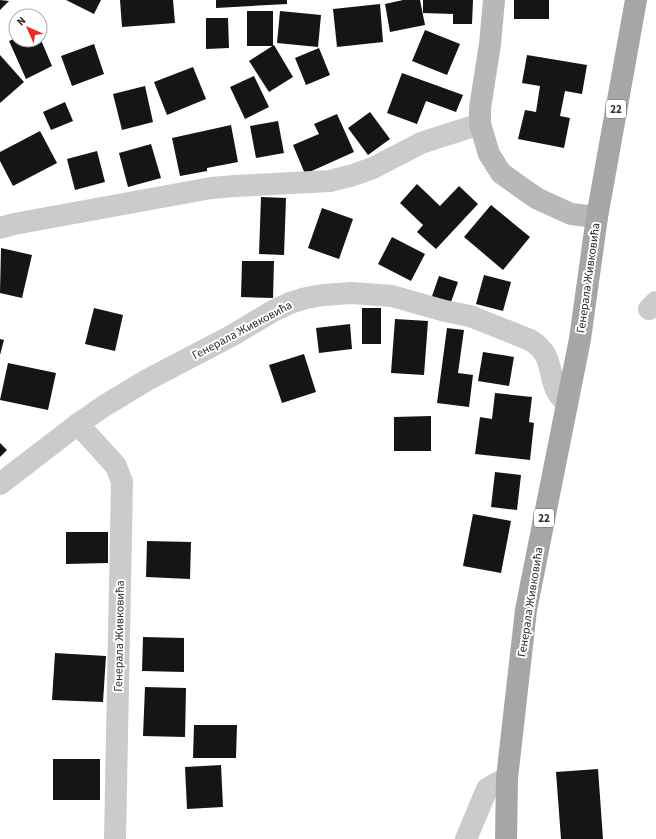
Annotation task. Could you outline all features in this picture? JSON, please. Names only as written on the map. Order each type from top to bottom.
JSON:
[{"type":"main road","name":"22","points":[[596,217],[636,0]]},
{"type":"main road","name":"Генерала Живковића","points":[[506,839],[507,778],[526,610],[580,338],[596,217]]},
{"type":"street","name":"Генерала Живковића","points":[[494,0],[490,44],[482,95],[480,124],[489,154],[501,173],[538,199],[571,214],[596,217]]},
{"type":"street","points":[[0,228],[14,224],[211,188],[330,181],[372,168],[421,143],[480,124]]},
{"type":"street","name":"Генерала Живковића","points":[[0,484],[78,424],[147,380],[233,335],[273,311],[290,303],[323,295],[352,293],[392,296],[445,311],[470,316],[530,340],[538,344],[543,350],[547,357],[555,390],[567,403]]},
{"type":"street","name":"Генерала Живковића","points":[[78,424],[116,466],[122,482],[115,839]]},
{"type":"street","points":[[466,839],[487,789],[507,778]]},
{"type":"building","points":[[0,0],[9,1],[0,10]]},
{"type":"building","points":[[66,0],[101,0],[94,14]]},
{"type":"building","points":[[120,0],[173,0],[175,23],[122,27]]},
{"type":"building","points":[[216,0],[287,0],[287,4],[216,8]]},
{"type":"building","points":[[403,0],[420,0],[425,25],[390,32],[385,4]]},
{"type":"building","points":[[423,0],[473,0],[472,24],[453,24],[453,14],[423,13]]},
{"type":"building","points":[[514,0],[549,0],[549,19],[514,19]]},
{"type":"building","points":[[380,4],[383,42],[337,47],[333,9]]},
{"type":"building","points":[[247,11],[273,11],[273,46],[247,46]]},
{"type":"building","points":[[280,11],[321,15],[318,47],[277,43]]},
{"type":"building","points":[[206,18],[228,18],[229,48],[206,49]]},
{"type":"building","points":[[425,30],[460,44],[447,75],[412,61]]},
{"type":"building","points":[[94,44],[104,74],[72,86],[61,56]]},
{"type":"building","points":[[274,45],[293,77],[269,92],[249,61]]},
{"type":"building","points":[[12,48],[44,48],[52,66],[26,79]]},
{"type":"building","points":[[319,48],[330,75],[306,85],[295,58]]},
{"type":"building","points":[[0,55],[24,82],[0,103]]},
{"type":"building","points":[[527,55],[587,65],[582,94],[565,91],[560,116],[570,118],[564,148],[518,139],[525,110],[536,112],[540,86],[522,83]]},
{"type":"building","points":[[193,67],[206,99],[167,115],[154,82]]},
{"type":"building","points":[[402,73],[463,95],[456,112],[426,101],[417,124],[387,113]]},
{"type":"building","points":[[254,76],[269,107],[245,119],[230,87]]},
{"type":"building","points":[[145,86],[153,122],[122,130],[113,94]]},
{"type":"building","points":[[65,102],[73,121],[51,130],[43,112]]},
{"type":"building","points":[[370,112],[390,139],[368,155],[348,128]]},
{"type":"building","points":[[337,114],[354,152],[305,174],[293,145],[319,134],[314,124]]},
{"type":"building","points":[[278,121],[284,153],[256,158],[250,126]]},
{"type":"building","points":[[231,125],[238,162],[207,168],[207,171],[180,176],[172,138]]},
{"type":"building","points":[[40,131],[57,163],[13,186],[0,161],[0,152]]},
{"type":"building","points":[[151,144],[161,178],[128,187],[119,153]]},
{"type":"building","points":[[97,151],[105,182],[75,190],[67,159]]},
{"type":"building","points":[[417,184],[440,206],[459,186],[478,204],[436,249],[417,232],[423,225],[400,203]]},
{"type":"building","points":[[261,197],[286,198],[284,255],[259,254]]},
{"type":"building","points":[[491,205],[530,237],[503,270],[464,237]]},
{"type":"building","points":[[322,208],[353,219],[339,259],[308,248]]},
{"type":"building","points":[[392,237],[425,254],[411,281],[378,264]]},
{"type":"building","points":[[1,248],[32,255],[22,298],[0,293]]},
{"type":"building","points":[[242,261],[274,261],[273,298],[241,297]]},
{"type":"building","points":[[484,275],[511,282],[503,311],[476,304]]},
{"type":"building","points":[[439,276],[458,282],[450,305],[431,299]]},
{"type":"building","points":[[94,308],[123,315],[115,351],[85,344]]},
{"type":"building","points":[[362,308],[381,308],[381,344],[362,344]]},
{"type":"building","points":[[395,319],[428,321],[424,375],[391,373]]},
{"type":"building","points":[[350,324],[352,349],[319,353],[316,328]]},
{"type":"building","points":[[447,328],[464,330],[458,373],[473,375],[469,407],[437,403]]},
{"type":"building","points":[[0,339],[4,340],[0,355]]},
{"type":"building","points":[[483,352],[514,357],[509,386],[478,381]]},
{"type":"building","points":[[304,354],[316,392],[282,403],[269,365]]},
{"type":"building","points":[[8,363],[56,373],[48,410],[0,400]]},
{"type":"building","points":[[495,393],[532,397],[529,422],[534,423],[530,460],[475,454],[480,417],[492,419]]},
{"type":"building","points":[[431,416],[431,451],[394,451],[394,417]]},
{"type":"building","points":[[0,443],[7,450],[0,457]]},
{"type":"building","points":[[495,472],[521,475],[517,510],[491,507]]},
{"type":"building","points":[[473,514],[511,521],[501,573],[463,566]]},
{"type":"building","points":[[66,532],[108,532],[108,563],[66,564]]},
{"type":"building","points":[[147,541],[191,542],[190,579],[146,577]]},
{"type":"building","points":[[143,637],[184,638],[184,672],[142,671]]},
{"type":"building","points":[[55,653],[106,656],[103,702],[52,700]]},
{"type":"building","points":[[145,687],[186,688],[185,737],[143,736]]},
{"type":"building","points":[[194,725],[237,725],[236,758],[193,758]]},
{"type":"building","points":[[53,759],[100,759],[100,800],[53,800]]},
{"type":"building","points":[[221,765],[223,807],[187,809],[185,767]]},
{"type":"building","points":[[598,769],[603,839],[561,839],[556,772]]}]
